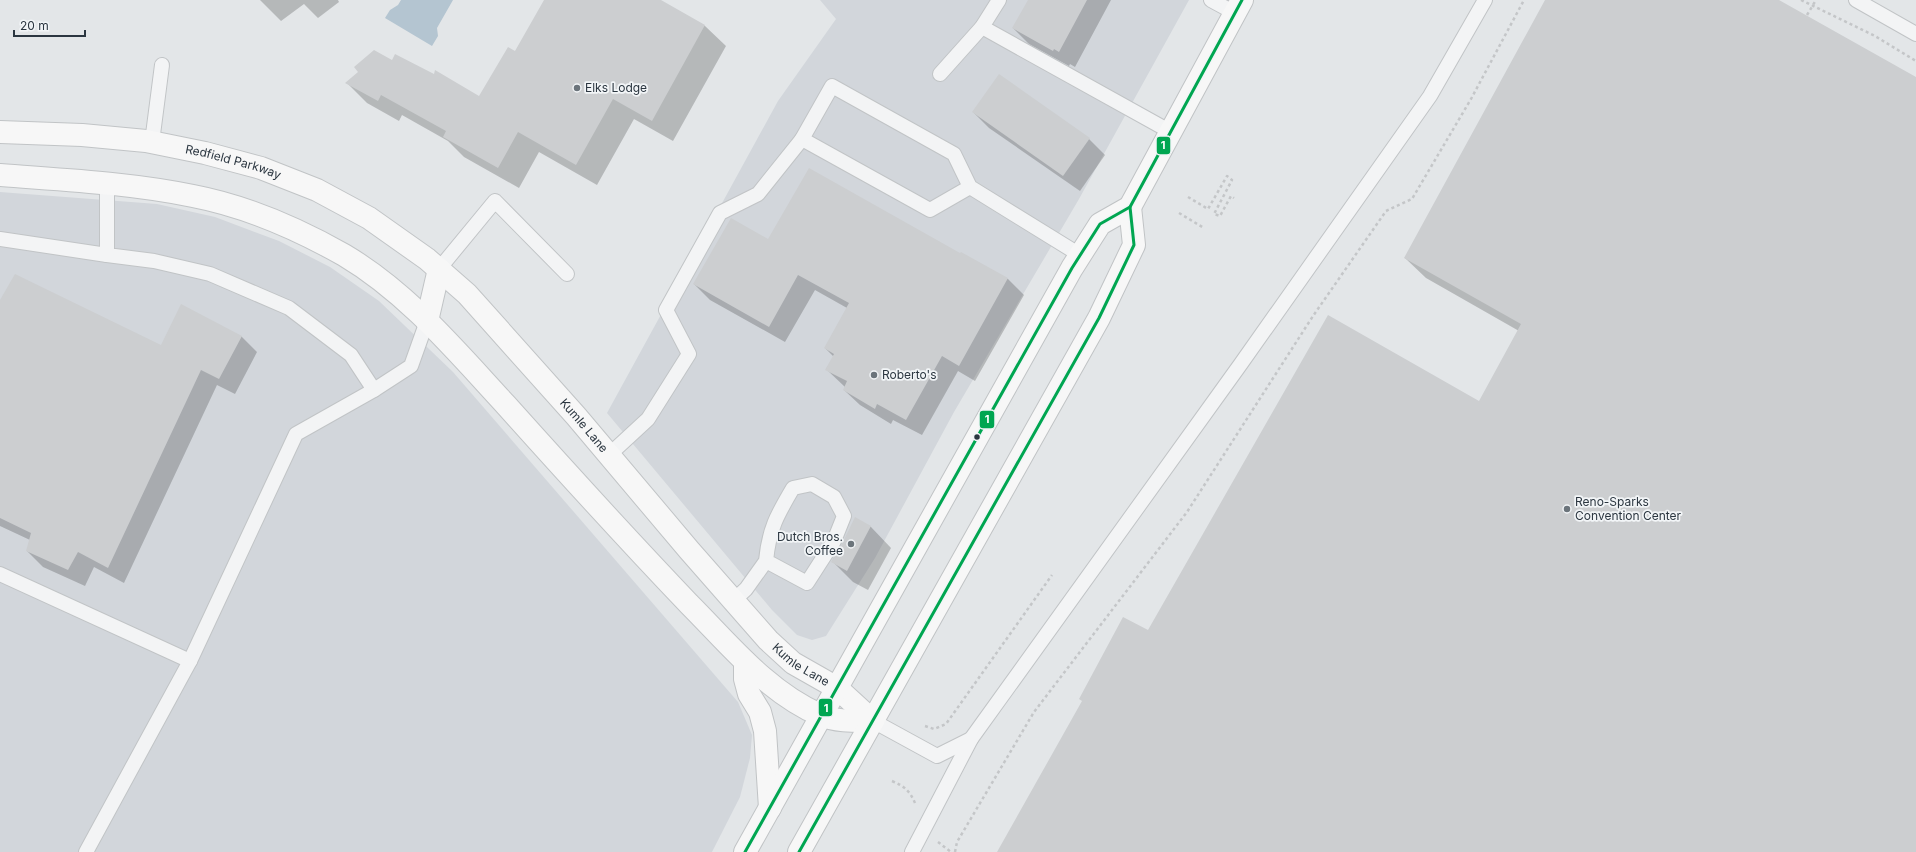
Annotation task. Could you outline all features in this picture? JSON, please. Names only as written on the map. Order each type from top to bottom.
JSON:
[{"type":"street","points":[[745,852],[1080,256],[1100,224],[1130,207],[1239,7]]},
{"type":"street","name":"Redfield Parkway","points":[[0,132],[98,136],[152,142],[261,168],[317,190],[369,218],[427,259],[439,270]]},
{"type":"street","points":[[0,175],[107,184],[195,196],[244,210],[296,231],[351,260],[388,285],[428,321],[616,527],[745,662],[769,684],[822,716],[849,722],[873,721]]},
{"type":"street","points":[[799,852],[1099,318],[1134,245],[1130,207]]},
{"type":"street","points":[[428,321],[439,270]]},
{"type":"street","name":"Kumle Lane","points":[[439,270],[467,294],[609,455],[768,640],[794,663],[837,688],[873,721]]},
{"type":"street","points":[[745,662],[745,679],[749,694],[760,712],[765,731],[770,808]]},
{"type":"lane","points":[[940,74],[982,26],[999,0]]},
{"type":"lane","points":[[1211,0],[1239,7]]},
{"type":"lane","points":[[912,852],[971,739],[1240,366],[1430,96],[1486,0]]},
{"type":"lane","points":[[1861,1],[1916,34]]},
{"type":"lane","points":[[982,26],[1171,132]]},
{"type":"lane","points":[[152,142],[162,65]]},
{"type":"lane","points":[[609,455],[648,419],[689,354],[666,310],[720,213],[758,194],[802,139],[832,86],[954,154],[970,187],[1080,256]]},
{"type":"lane","points":[[802,139],[930,210],[970,187]]},
{"type":"lane","points":[[107,184],[107,256]]},
{"type":"lane","points":[[439,270],[495,201],[567,274]]},
{"type":"lane","points":[[0,239],[107,256],[154,261],[210,274],[289,308],[351,356],[374,390]]},
{"type":"lane","points":[[86,852],[190,661],[296,434],[374,390],[411,366],[428,321]]},
{"type":"lane","points":[[733,601],[746,589],[766,561],[768,540],[774,521],[793,488],[812,484],[834,497],[844,516],[834,542],[807,583],[766,561]]},
{"type":"lane","points":[[0,574],[190,661]]},
{"type":"lane","points":[[873,721],[937,756],[971,739]]},
{"type":"path","points":[[955,852],[957,842],[1034,712],[1187,512],[1313,316],[1386,211],[1412,199],[1471,99],[1524,0]]},
{"type":"path","points":[[1801,0],[1875,36],[1916,61]]},
{"type":"path","points":[[1807,15],[1816,0]]},
{"type":"path","points":[[1188,197],[1208,209],[1227,176],[1232,180],[1214,214],[1220,216],[1231,196],[1234,198]]},
{"type":"path","points":[[1179,213],[1204,228]]},
{"type":"path","points":[[924,725],[934,729],[946,724],[1052,575]]},
{"type":"path","points":[[892,781],[903,786],[911,794],[915,804],[915,809]]},
{"type":"path","points":[[936,840],[951,852]]},
{"type":"shaded area","points":[[820,0],[1189,0],[1079,199],[954,412],[875,558],[826,636],[812,640],[797,635],[772,610],[607,413],[778,101],[836,19]]},
{"type":"shaded area","points":[[0,192],[157,204],[215,217],[279,241],[330,267],[379,301],[453,372],[738,702],[752,735],[750,758],[740,797],[712,852],[0,852]]},
{"type":"water","points":[[401,0],[453,0],[437,28],[438,36],[432,46],[385,18],[390,10],[398,5]]},
{"type":"building","name":"Elks Lodge","points":[[544,0],[661,0],[705,25],[652,121],[613,99],[576,165],[518,132],[498,168],[443,137],[446,131],[381,95],[378,101],[345,83],[358,72],[354,67],[374,50],[392,60],[395,54],[434,74],[435,70],[479,96],[508,47],[515,51]]},
{"type":"building","points":[[1028,0],[1087,0],[1059,52],[1054,49],[1053,51],[1012,28]]},
{"type":"building","name":"Reno-Sparks Convention Center","points":[[1545,0],[1779,0],[1916,77],[1916,852],[997,852],[1082,701],[1079,699],[1123,617],[1148,630],[1328,315],[1479,401],[1521,324],[1404,258]]},
{"type":"building","points":[[999,74],[1090,138],[1063,176],[972,112]]},
{"type":"building","points":[[809,168],[960,253],[961,252],[1008,278],[959,366],[942,356],[906,420],[877,404],[875,409],[843,390],[847,381],[825,370],[834,354],[824,348],[849,303],[798,275],[769,327],[693,284],[731,218],[768,239]]},
{"type":"building","points":[[15,274],[161,345],[181,304],[242,336],[219,379],[201,370],[108,568],[78,552],[68,570],[26,551],[31,533],[0,518],[0,300]]},
{"type":"building","name":"Dutch Bros. Coffee","points":[[855,517],[871,526],[847,571],[831,562],[841,546]]},
{"type":"transit line","name":"1","points":[[745,852],[1072,268],[1100,224],[1130,207],[1242,0]]},
{"type":"transit line","name":"1","points":[[799,852],[1099,318],[1134,245],[1130,207]]},
{"type":"place","name":"Elks Lodge","points":[[577,88]]},
{"type":"place","name":"Roberto's","points":[[874,375]]},
{"type":"place","name":"Reno-Sparks Convention Center","points":[[1567,509]]},
{"type":"place","name":"Dutch Bros. Coffee","points":[[851,544]]}]
